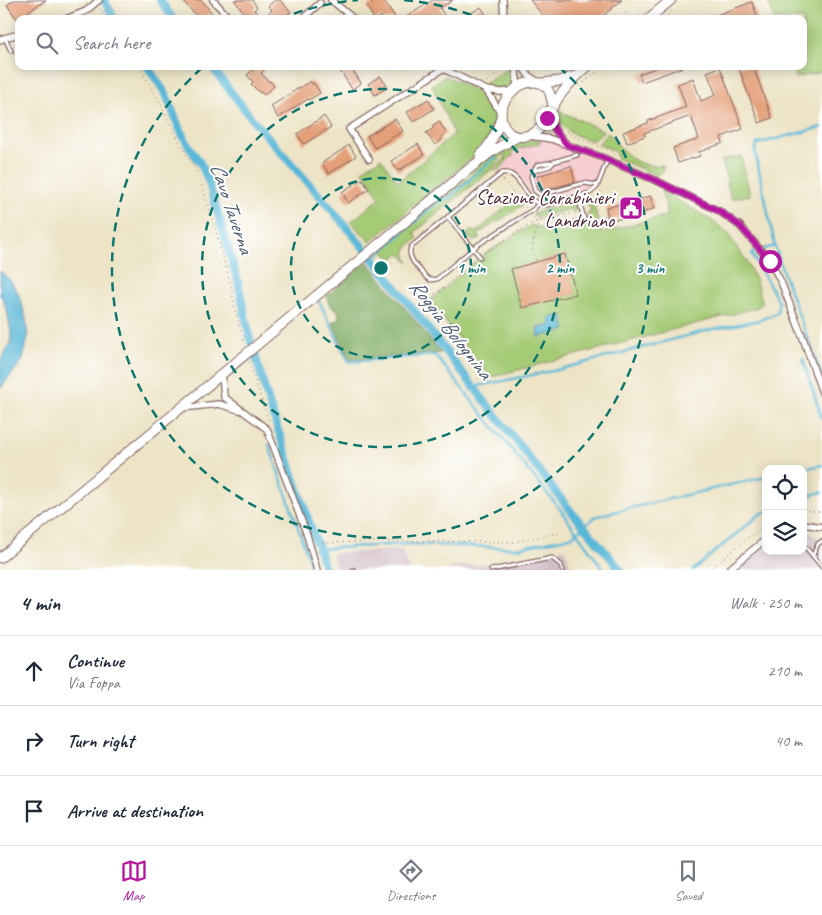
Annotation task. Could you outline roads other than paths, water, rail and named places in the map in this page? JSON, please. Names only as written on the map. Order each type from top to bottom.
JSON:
[{"type":"main road","points":[[655,15],[673,4]]},
{"type":"main road","points":[[0,558],[474,164],[517,137],[528,136],[539,130],[551,110],[583,70]]},
{"type":"main road","points":[[474,164],[497,133],[504,104],[514,90],[527,82],[559,81],[578,74]]},
{"type":"main road","points":[[540,83],[546,87],[552,100],[551,110]]},
{"type":"main road","points":[[501,115],[504,126],[517,137]]},
{"type":"street","points":[[76,15],[86,11],[99,0]]},
{"type":"street","points":[[213,0],[226,15]]},
{"type":"street","points":[[331,0],[349,15]]},
{"type":"street","points":[[503,0],[504,15]]},
{"type":"street","points":[[306,15],[320,3]]},
{"type":"street","points":[[2,39],[15,35]]},
{"type":"street","points":[[368,159],[349,129],[439,70]]},
{"type":"street","points":[[447,70],[486,90],[501,92],[514,90],[517,79],[516,70]]},
{"type":"street","points":[[525,70],[528,75],[540,83]]},
{"type":"street","points":[[486,90],[501,115]]},
{"type":"street","points":[[551,110],[555,130],[567,145]]},
{"type":"street","points":[[528,136],[551,139],[661,182],[719,211],[740,226],[770,261],[781,282],[822,393]]},
{"type":"street","points":[[222,374],[224,397],[268,429],[317,570]]},
{"type":"street","points":[[182,408],[220,404],[244,411]]},
{"type":"street","points":[[807,525],[822,527]]},
{"type":"street","points":[[728,570],[762,542]]},
{"type":"lane","points":[[2,39],[11,51]]},
{"type":"lane","points":[[577,154],[537,165],[531,176],[535,191],[538,195],[544,195],[584,183],[597,185]]},
{"type":"lane","points":[[538,204],[534,209],[473,249],[437,279],[427,278],[410,258],[412,248],[498,175],[504,172],[512,175],[535,202],[546,205],[594,191],[610,161]]},
{"type":"lane","points":[[578,196],[584,219]]},
{"type":"lane","points":[[448,217],[480,257]]},
{"type":"lane","points":[[813,555],[818,544],[822,541]]},
{"type":"lane","points":[[807,548],[822,567]]},
{"type":"lane","points":[[491,570],[552,558],[561,565],[562,570]]},
{"type":"water","points":[[0,271],[11,281],[21,299],[28,337],[23,360],[0,389],[0,361],[10,344],[11,334],[8,315],[3,299],[0,296]]},
{"type":"water","points":[[562,315],[566,330],[539,337],[537,328],[551,325],[549,318]]},
{"type":"waterway","name":"Cavo Taverna","points":[[104,0],[113,15]]},
{"type":"waterway","name":"Roggia Bolognina","points":[[160,0],[170,15]]},
{"type":"waterway","name":"Cavo Taverna","points":[[150,70],[166,94],[180,130],[202,166],[209,183],[238,282],[251,343]]},
{"type":"waterway","name":"Roggia Bolognina","points":[[214,70],[253,120],[383,271],[570,510],[621,570]]},
{"type":"waterway","points":[[822,127],[757,144],[755,151],[775,246],[822,377]]},
{"type":"waterway","points":[[373,259],[437,202],[450,197],[496,157]]},
{"type":"waterway","points":[[764,249],[775,246]]},
{"type":"waterway","points":[[473,387],[557,370],[709,330],[760,320],[777,313],[779,302],[752,254],[754,252]]},
{"type":"waterway","points":[[319,301],[349,362],[435,355],[559,508],[604,570]]},
{"type":"waterway","name":"Cavo Taverna","points":[[254,351],[270,406],[316,542]]},
{"type":"waterway","points":[[803,359],[822,419]]},
{"type":"waterway","points":[[269,445],[309,559],[311,570]]},
{"type":"waterway","points":[[807,468],[822,465]]},
{"type":"waterway","points":[[314,549],[407,544],[517,548],[571,537],[595,517],[605,514],[762,478]]},
{"type":"waterway","points":[[807,496],[822,492]]},
{"type":"waterway","points":[[693,570],[762,513]]},
{"type":"waterway","name":"Cavo Taverna","points":[[318,545],[325,570]]},
{"type":"place","name":"Stazione Carabinieri Landriano","points":[[631,208]]}]
